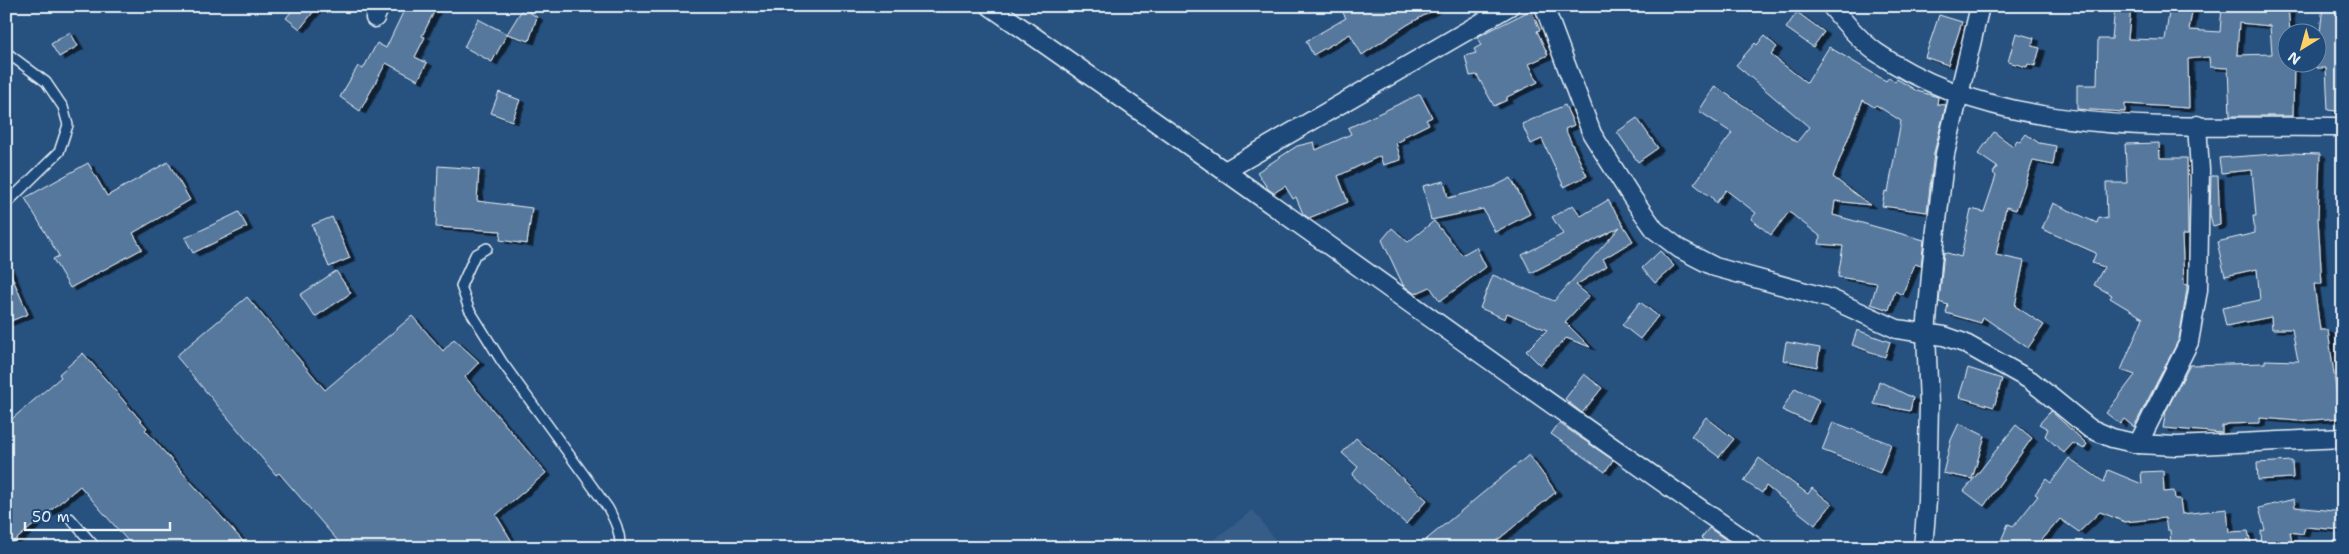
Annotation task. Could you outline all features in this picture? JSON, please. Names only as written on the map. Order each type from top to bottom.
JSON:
[{"type":"street","points":[[990,6],[1225,171],[1612,448],[1757,548]]},
{"type":"street","points":[[1225,171],[1510,6]]},
{"type":"street","points":[[1544,6],[1592,134],[1655,230],[1680,249],[1716,266],[1831,299],[1897,329],[1951,338],[1989,356],[2030,380],[2089,428],[2112,438],[2138,444],[2177,446],[2343,438]]},
{"type":"street","points":[[1831,6],[1875,51],[1913,73],[1960,95],[2067,120],[2132,125],[2343,127]]},
{"type":"street","points":[[1923,548],[1927,501],[1929,404],[1926,333],[1932,264],[1945,154],[1980,6]]},
{"type":"street","points":[[2138,444],[2189,342],[2198,290],[2200,170],[2196,125]]},
{"type":"lane","points":[[6,52],[46,82],[63,107],[68,125],[58,152],[6,204]]},
{"type":"lane","points":[[487,248],[475,255],[461,286],[469,309],[502,362],[608,508],[621,539],[620,548]]},
{"type":"lane","points":[[70,518],[96,548]]},
{"type":"shaded area","points":[[1253,510],[1281,548],[1202,548]]},
{"type":"building","points":[[296,6],[318,6],[300,29],[286,18]]},
{"type":"building","points":[[406,6],[437,6],[422,36],[425,37],[415,57],[427,63],[418,80],[386,63],[360,111],[340,97],[358,66],[363,69],[377,43],[386,48]]},
{"type":"building","points":[[1339,6],[1441,6],[1407,25],[1362,55],[1350,34],[1313,55],[1306,41],[1346,18]]},
{"type":"building","points":[[2115,6],[2131,6],[2128,39],[2165,40],[2170,6],[2193,6],[2189,30],[2220,32],[2222,6],[2288,6],[2289,22],[2276,22],[2276,72],[2294,72],[2293,116],[2230,116],[2228,68],[2210,67],[2209,57],[2188,59],[2189,108],[2125,104],[2125,112],[2077,109],[2077,85],[2097,85],[2098,39],[2112,39]],"holes":[[[2239,23],[2270,26],[2272,54],[2237,55]]]},
{"type":"building","points":[[2323,6],[2338,6],[2337,16],[2343,16],[2343,112],[2328,110],[2326,22],[2321,22]]},
{"type":"building","points":[[523,8],[537,17],[529,41],[507,34]]},
{"type":"building","points":[[1531,10],[1540,30],[1537,31],[1548,55],[1529,64],[1538,82],[1507,97],[1507,100],[1494,106],[1477,75],[1470,76],[1465,56],[1476,53],[1474,49],[1481,45],[1477,37]]},
{"type":"building","points":[[1797,12],[1824,32],[1813,47],[1786,28]]},
{"type":"building","points":[[1939,15],[1962,22],[1948,65],[1925,57]]},
{"type":"building","points":[[478,19],[507,34],[492,62],[464,47]]},
{"type":"building","points":[[70,32],[78,46],[59,57],[51,44]]},
{"type":"building","points":[[2016,33],[2034,38],[2032,46],[2040,48],[2035,66],[2028,64],[2027,67],[2008,62]]},
{"type":"building","points":[[1764,36],[1777,47],[1771,55],[1807,83],[1829,47],[1886,81],[1889,77],[1895,82],[1897,79],[1917,91],[1938,97],[1937,104],[1946,105],[1934,153],[1927,212],[1882,206],[1885,191],[1888,192],[1901,121],[1876,105],[1874,107],[1863,100],[1833,177],[1870,205],[1835,201],[1833,215],[1924,240],[1921,266],[1915,264],[1902,295],[1895,291],[1889,310],[1871,304],[1877,283],[1838,277],[1843,246],[1819,244],[1820,236],[1789,212],[1771,235],[1751,219],[1756,213],[1726,190],[1716,203],[1710,195],[1694,184],[1732,133],[1699,111],[1715,86],[1797,142],[1809,127],[1736,65],[1755,43],[1757,45]]},
{"type":"building","points":[[499,92],[520,100],[512,121],[491,113]]},
{"type":"building","points":[[1420,94],[1432,117],[1426,120],[1429,124],[1403,137],[1404,139],[1396,143],[1401,160],[1383,165],[1380,156],[1338,176],[1348,202],[1309,218],[1303,214],[1296,197],[1293,199],[1285,186],[1274,193],[1268,189],[1257,172],[1297,146],[1314,142],[1316,150],[1351,134],[1348,128]]},
{"type":"building","points":[[1565,105],[1574,125],[1565,129],[1587,176],[1564,187],[1542,139],[1531,144],[1522,124]]},
{"type":"building","points":[[1637,118],[1658,148],[1638,162],[1617,132]]},
{"type":"building","points":[[1994,132],[2013,146],[2017,140],[2020,142],[2026,134],[2039,143],[2056,146],[2053,165],[2033,161],[2016,210],[2006,207],[1996,255],[2024,261],[2015,306],[2044,325],[2028,348],[1983,317],[1981,323],[1946,313],[1948,305],[1939,302],[1944,252],[1961,257],[1971,209],[1984,212],[1996,176],[1993,173],[1997,167],[1978,154]]},
{"type":"building","points":[[2159,143],[2160,158],[2187,158],[2188,235],[2182,235],[2184,284],[2187,285],[2187,289],[2179,339],[2134,427],[2124,419],[2120,424],[2106,413],[2135,375],[2121,370],[2143,318],[2110,298],[2112,295],[2094,285],[2104,267],[2092,263],[2096,253],[2042,229],[2053,203],[2097,223],[2099,217],[2107,219],[2106,183],[2127,183],[2125,144]]},
{"type":"building","points":[[2289,153],[2320,154],[2318,218],[2322,284],[2314,284],[2320,330],[2328,330],[2340,418],[2298,421],[2260,418],[2260,423],[2228,424],[2222,426],[2222,433],[2163,428],[2166,411],[2190,365],[2265,363],[2265,360],[2298,361],[2292,329],[2272,329],[2271,317],[2226,326],[2222,308],[2260,300],[2257,269],[2225,276],[2217,242],[2255,233],[2253,216],[2256,216],[2252,170],[2221,173],[2219,158]]},
{"type":"building","points":[[168,162],[190,200],[133,233],[142,249],[70,288],[53,259],[59,256],[25,198],[88,163],[107,196]]},
{"type":"building","points":[[438,166],[479,169],[477,201],[532,208],[527,244],[500,240],[501,231],[436,227]]},
{"type":"building","points":[[2211,176],[2218,176],[2220,225],[2213,227],[2210,214]]},
{"type":"building","points":[[1511,178],[1530,214],[1495,232],[1483,209],[1431,220],[1423,186],[1444,181],[1448,198],[1493,187]]},
{"type":"building","points":[[1608,200],[1633,241],[1603,259],[1607,266],[1576,285],[1589,296],[1565,322],[1590,347],[1566,338],[1540,365],[1526,351],[1547,330],[1507,313],[1505,319],[1480,308],[1493,275],[1554,301],[1620,227],[1531,273],[1522,255],[1563,234],[1552,217],[1573,205],[1581,216]]},
{"type":"building","points":[[239,212],[247,227],[193,253],[185,238]]},
{"type":"building","points":[[332,217],[350,258],[329,267],[312,225]]},
{"type":"building","points":[[1434,221],[1462,255],[1476,247],[1486,267],[1440,301],[1430,287],[1415,294],[1403,285],[1382,240],[1392,228],[1408,242]]},
{"type":"building","points":[[1660,251],[1674,266],[1655,283],[1642,268]]},
{"type":"building","points":[[6,263],[28,314],[6,323]]},
{"type":"building","points":[[336,271],[351,293],[315,317],[300,295]]},
{"type":"building","points":[[247,297],[325,390],[412,316],[443,351],[454,339],[479,362],[465,377],[546,473],[496,515],[516,548],[344,548],[279,473],[276,475],[176,356]]},
{"type":"building","points":[[1640,302],[1658,316],[1640,339],[1622,325]]},
{"type":"building","points":[[1857,330],[1890,342],[1885,357],[1852,345]]},
{"type":"building","points":[[1786,342],[1820,348],[1817,367],[1783,360]]},
{"type":"building","points":[[83,353],[147,428],[145,430],[249,548],[134,548],[80,486],[6,548],[6,424],[61,377],[59,374]]},
{"type":"building","points":[[1968,368],[2002,379],[1994,407],[1959,397]]},
{"type":"building","points":[[1584,374],[1602,388],[1582,413],[1565,399]]},
{"type":"building","points":[[1879,381],[1913,398],[1910,411],[1874,404]]},
{"type":"building","points":[[1795,388],[1819,400],[1809,422],[1782,410]]},
{"type":"building","points":[[2051,411],[2087,444],[2084,449],[2073,443],[2064,453],[2045,436],[2048,429],[2039,424]]},
{"type":"building","points":[[1706,417],[1734,439],[1719,457],[1691,436]]},
{"type":"building","points":[[1833,422],[1891,444],[1880,473],[1822,450]]},
{"type":"building","points":[[1559,423],[1613,460],[1605,472],[1551,434]]},
{"type":"building","points":[[1959,423],[1985,436],[1972,479],[1943,473],[1951,440]]},
{"type":"building","points":[[2016,425],[2032,438],[1984,506],[1964,491]]},
{"type":"building","points":[[1356,438],[1427,500],[1406,524],[1352,475],[1358,467],[1342,453]]},
{"type":"building","points":[[1529,455],[1556,492],[1488,548],[1416,548]]},
{"type":"building","points":[[1759,458],[1808,494],[1812,488],[1832,504],[1815,525],[1766,486],[1762,493],[1744,481]]},
{"type":"building","points":[[2069,458],[2104,482],[2108,470],[2142,484],[2141,472],[2163,471],[2164,492],[2174,491],[2175,499],[2180,499],[2182,514],[2227,509],[2229,532],[2248,531],[2252,548],[2171,548],[2170,530],[2167,530],[2165,518],[2125,522],[2100,512],[2079,532],[2060,519],[2035,548],[1998,548],[2008,524],[2014,526],[2038,496],[2035,494],[2046,479],[2051,483]]},
{"type":"building","points":[[2292,461],[2293,478],[2258,480],[2257,463]]},
{"type":"building","points":[[2294,499],[2295,507],[2343,512],[2341,530],[2305,527],[2303,534],[2290,532],[2293,548],[2262,548],[2261,531],[2265,530],[2259,508]]},
{"type":"building","points":[[1709,528],[1738,548],[1714,548],[1701,538]]}]
